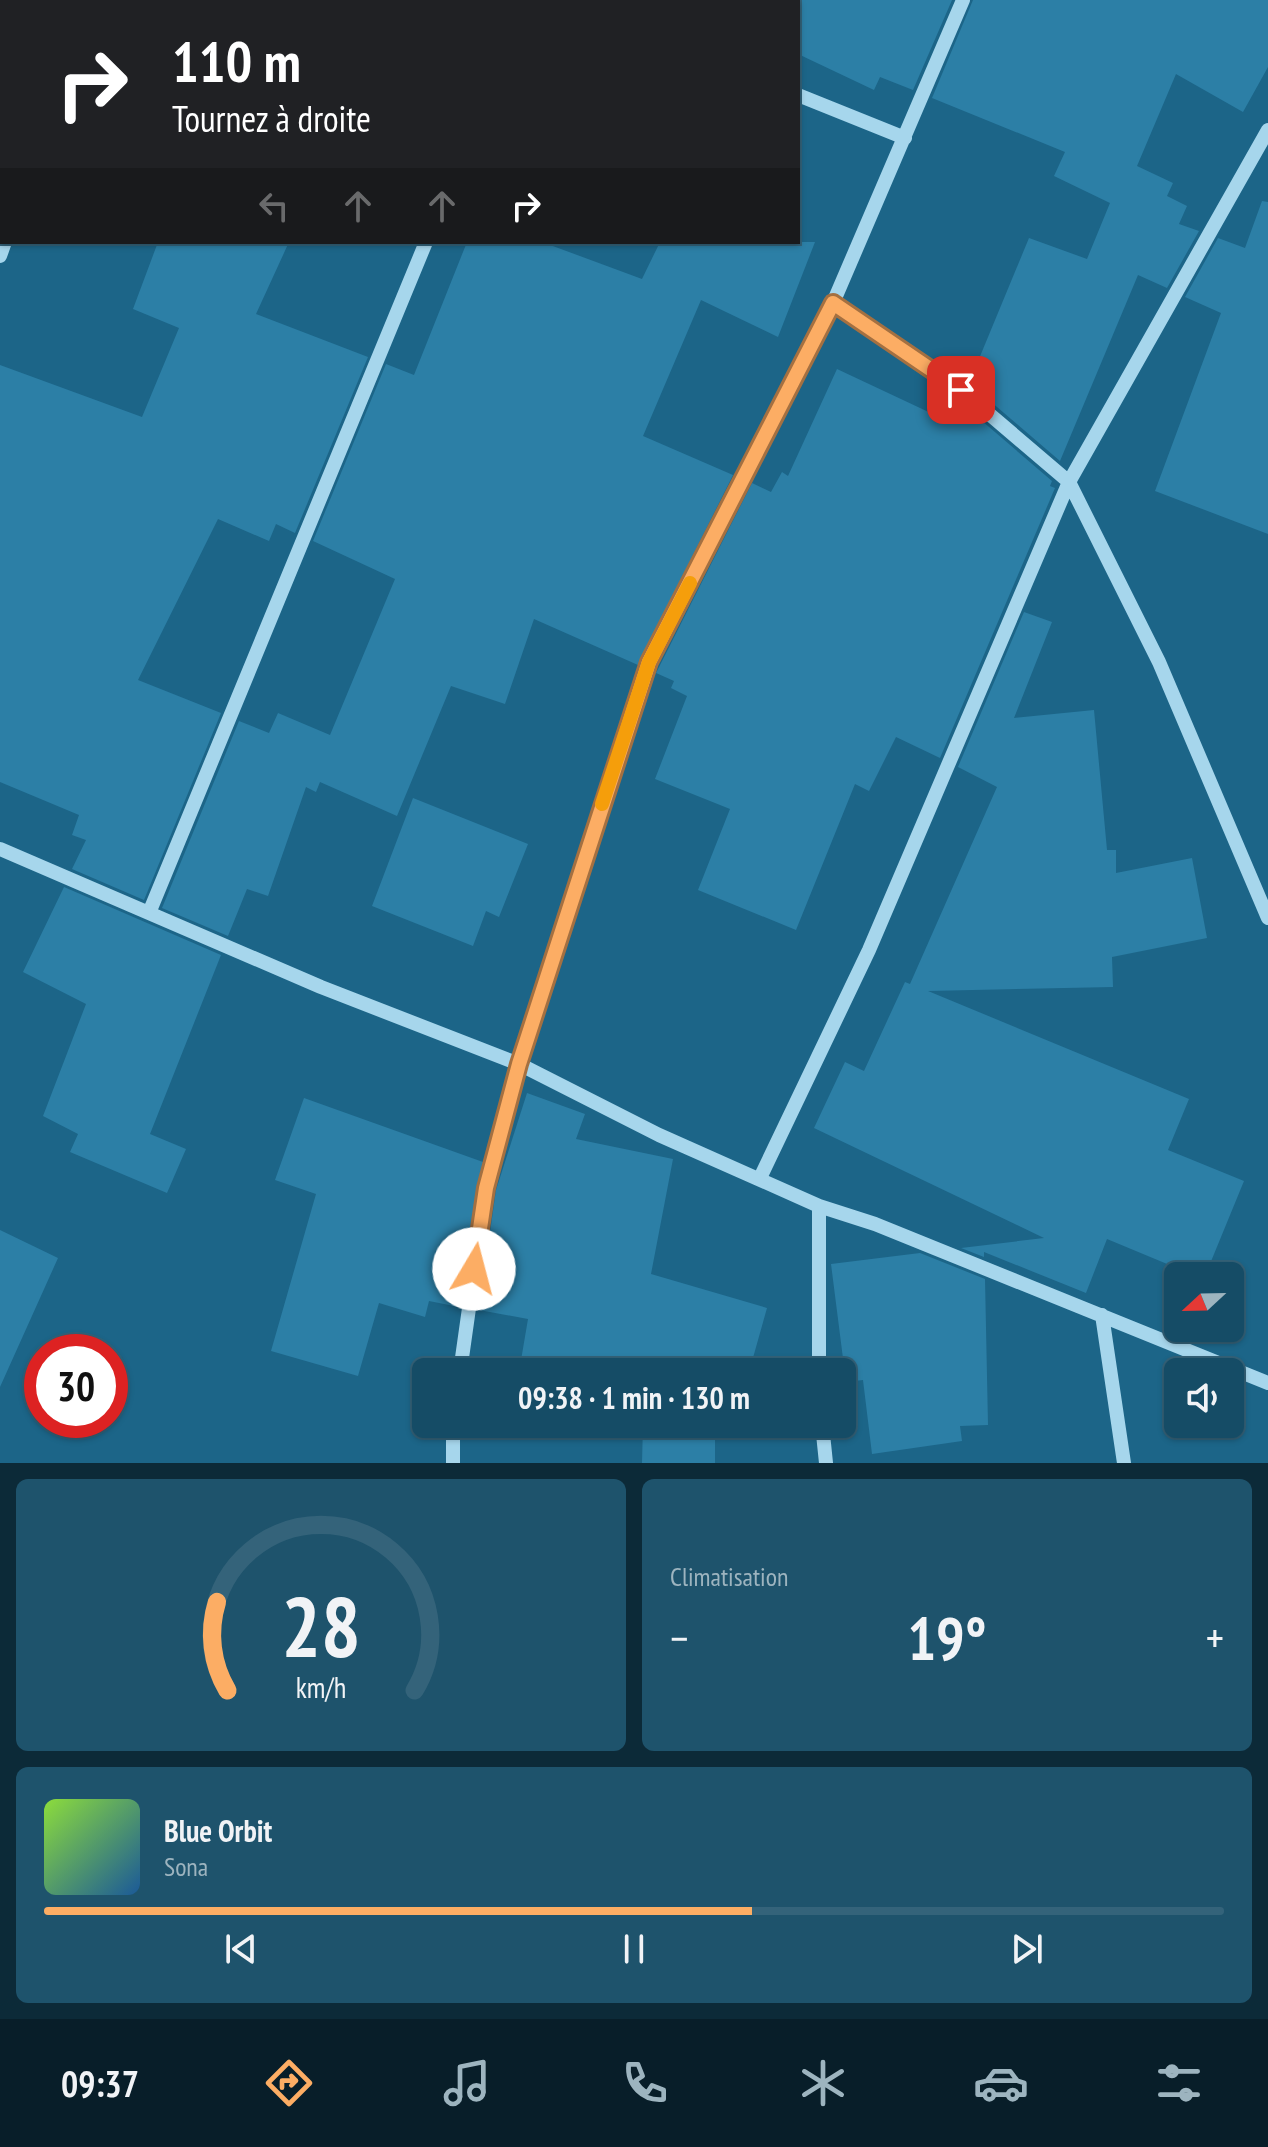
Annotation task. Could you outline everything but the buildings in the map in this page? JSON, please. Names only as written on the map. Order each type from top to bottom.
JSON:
[{"type":"street","points":[[462,1358],[486,1188],[519,1064],[649,662],[833,303],[963,0]]},
{"type":"street","points":[[800,96],[905,138]]},
{"type":"street","points":[[760,1178],[869,950],[1069,482],[1268,130]]},
{"type":"street","points":[[149,913],[425,244]]},
{"type":"street","points":[[833,303],[961,390],[1069,482],[1159,662],[1268,918]]},
{"type":"street","points":[[0,849],[321,987],[519,1064],[659,1135],[819,1206],[875,1224],[1268,1383]]},
{"type":"street","points":[[819,1206],[819,1358]]},
{"type":"street","points":[[1102,1315],[1124,1463]]},
{"type":"street","points":[[453,1438],[453,1463]]},
{"type":"street","points":[[823,1438],[826,1463]]},
{"type":"slow traffic","points":[[602,804],[649,662],[690,583]]},
{"type":"route","points":[[474,1269],[486,1188],[519,1064],[649,662],[833,303],[961,390]]}]
